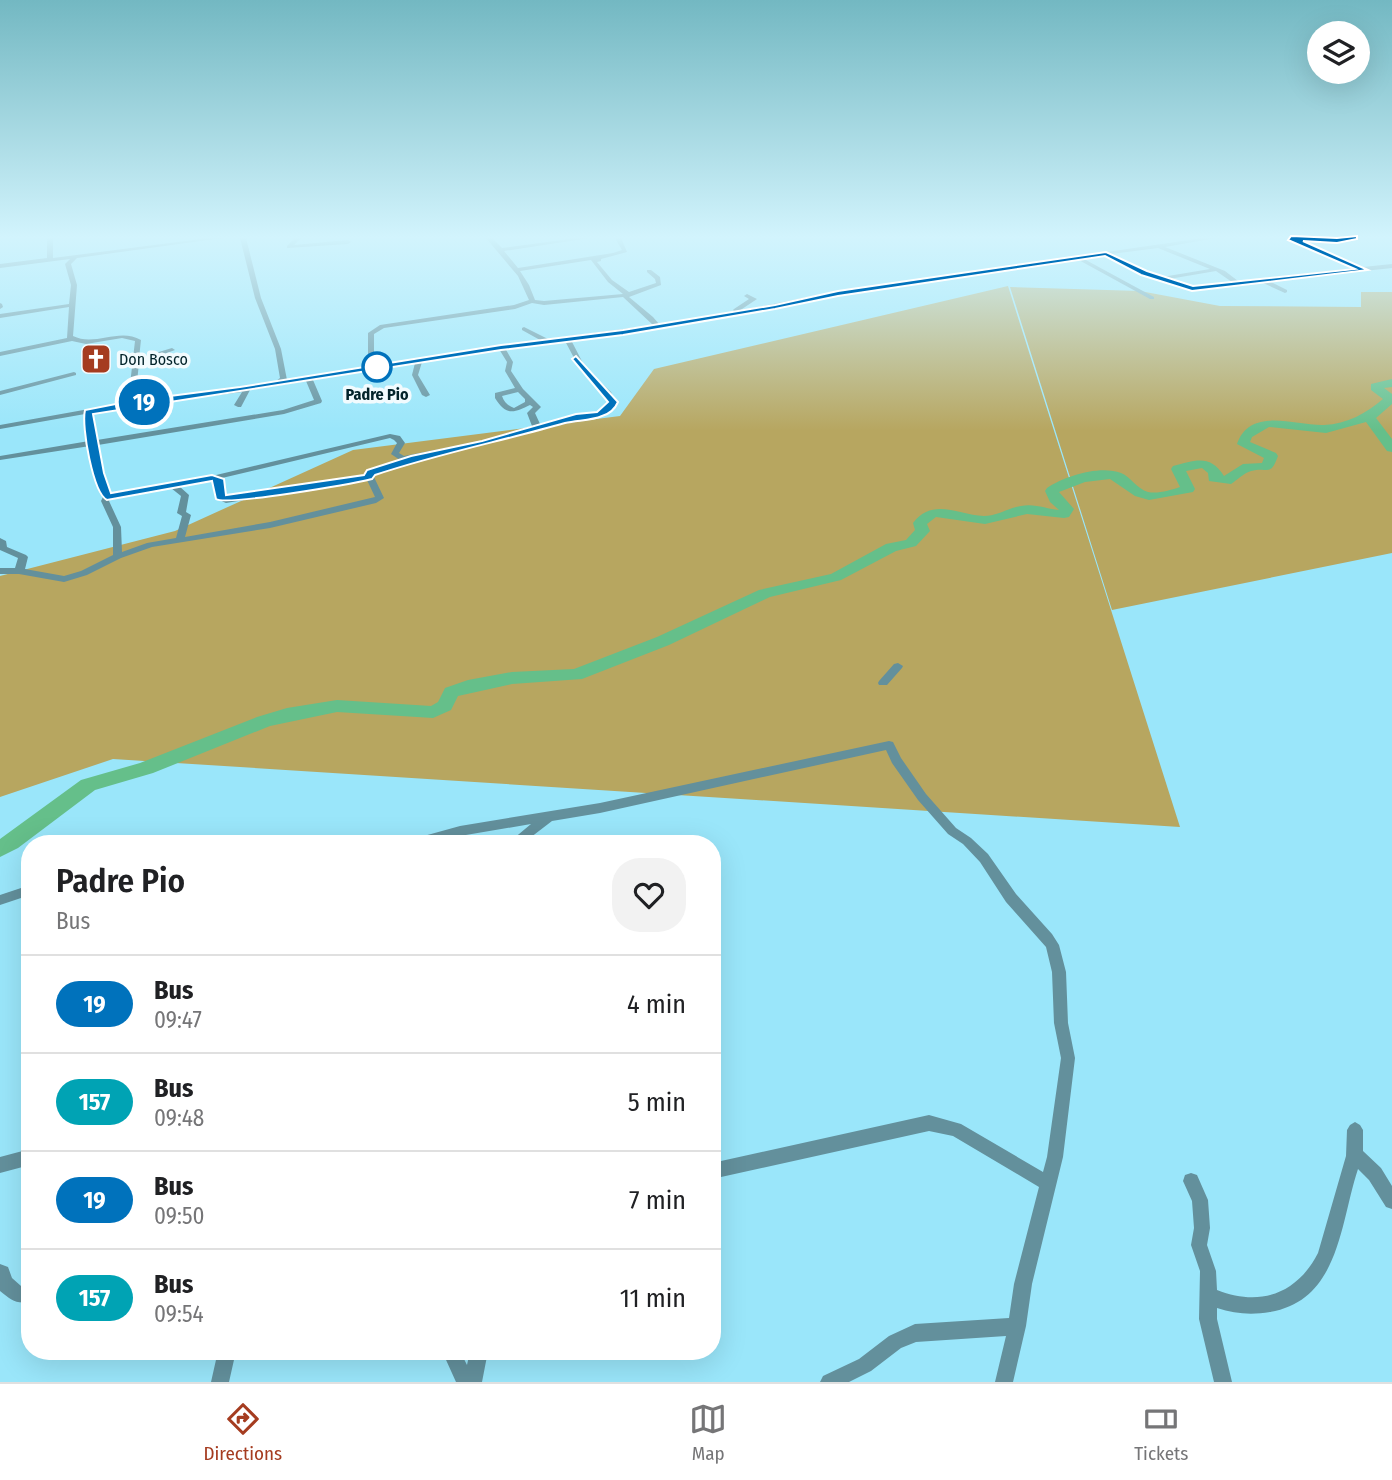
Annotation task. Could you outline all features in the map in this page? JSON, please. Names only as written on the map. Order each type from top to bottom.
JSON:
[{"type":"street","points":[[260,302],[282,365],[284,379],[278,383]]},
{"type":"street","points":[[371,368],[369,350],[372,332],[382,326],[528,302]]},
{"type":"street","points":[[632,302],[652,318],[657,327]]},
{"type":"street","points":[[724,315],[747,302]]},
{"type":"street","points":[[0,428],[131,404],[309,379],[501,347],[657,327],[789,302]]},
{"type":"street","points":[[0,316],[73,305],[71,339]]},
{"type":"street","points":[[487,311],[497,321]]},
{"type":"street","points":[[404,321],[406,330]]},
{"type":"street","points":[[524,329],[546,341]]},
{"type":"street","points":[[0,354],[71,339],[84,341],[132,337],[139,343],[131,404]]},
{"type":"street","points":[[212,478],[219,479],[221,499],[226,500],[368,477],[371,472],[415,458],[484,443],[579,416],[597,415],[613,405],[608,394],[583,370],[567,339]]},
{"type":"street","points":[[501,347],[510,362],[508,371],[537,407],[531,413],[536,427]]},
{"type":"street","points":[[138,360],[172,350]]},
{"type":"street","points":[[419,361],[415,374],[426,395]]},
{"type":"street","points":[[0,393],[74,374]]},
{"type":"street","points":[[0,458],[284,412],[318,401],[309,379]]},
{"type":"street","points":[[519,387],[515,391],[498,396],[499,401],[510,410],[516,410],[528,402],[528,398]]},
{"type":"street","points":[[238,405],[248,388]]},
{"type":"street","points":[[89,412],[98,473],[107,497],[107,510],[117,527],[118,556]]},
{"type":"street","points":[[0,420],[39,421]]},
{"type":"street","points":[[107,497],[212,478],[393,436],[401,443],[395,454],[403,459],[415,458]]},
{"type":"street","points":[[0,541],[3,543],[2,548],[23,557],[19,568],[24,574],[49,580],[57,579],[84,573],[118,556],[150,545],[273,525],[379,500],[368,477]]},
{"type":"street","points":[[174,486],[185,495],[181,513],[187,515],[180,539]]},
{"type":"street","points":[[0,571],[22,571]]},
{"type":"street","points":[[883,683],[898,666]]},
{"type":"street","points":[[446,835],[548,817],[889,745],[896,761],[922,797],[952,831],[984,858],[1011,898],[1052,945],[1059,972],[1061,1023],[1068,1058],[1055,1157],[1023,1284],[1017,1326],[1004,1382]]},
{"type":"street","points":[[525,835],[548,817]]},
{"type":"street","points":[[0,900],[21,893]]},
{"type":"street","points":[[721,1169],[929,1123],[956,1129],[1047,1183]]},
{"type":"street","points":[[1208,1295],[1230,1306],[1273,1304],[1285,1301],[1304,1288],[1321,1268],[1329,1250],[1354,1154],[1355,1130]]},
{"type":"street","points":[[1354,1154],[1375,1174],[1392,1201]]},
{"type":"street","points":[[0,1165],[21,1159]]},
{"type":"street","points":[[1191,1181],[1200,1200],[1202,1228],[1199,1245],[1208,1271],[1212,1347],[1223,1382]]},
{"type":"street","points":[[0,1272],[4,1283],[21,1295]]},
{"type":"street","points":[[829,1382],[865,1366],[895,1342],[915,1333],[1017,1326]]},
{"type":"street","points":[[220,1382],[225,1360]]},
{"type":"street","points":[[455,1360],[466,1382]]},
{"type":"street","points":[[473,1382],[478,1360]]},
{"type":"shaded area","points":[[938,302],[1013,302],[1180,827],[113,759],[0,797],[0,576],[175,531],[353,450],[620,416],[654,369]]},
{"type":"shaded area","points":[[1015,302],[1201,302],[1220,306],[1361,307],[1361,302],[1392,302],[1392,553],[1112,610]]},
{"type":"waterway","points":[[1369,417],[1391,399],[1375,387],[1392,383]]},
{"type":"waterway","points":[[0,849],[88,785],[146,768],[263,721],[337,706],[433,712],[445,706],[451,692],[468,686],[512,678],[576,675],[663,641],[765,593],[836,577],[891,547],[911,543],[923,531],[920,523],[926,516],[934,513],[950,513],[985,520],[1027,509],[1064,514],[1067,509],[1055,499],[1052,491],[1073,481],[1102,475],[1116,476],[1144,495],[1166,495],[1188,489],[1178,469],[1188,466],[1207,465],[1215,472],[1214,478],[1226,481],[1248,467],[1267,467],[1271,456],[1243,444],[1246,435],[1267,423],[1326,429],[1369,417]]},
{"type":"waterway","points":[[1369,417],[1392,448]]},
{"type":"bus line","name":"19","points":[[576,359],[613,402],[611,407],[599,414],[576,417],[484,443],[415,458],[348,482],[289,488],[244,498],[221,499],[218,491],[219,479],[212,478],[107,497],[98,473],[89,428],[89,412],[131,404],[240,390],[501,347],[623,332],[795,302]]},
{"type":"place","name":"Don Bosco","points":[[96,359]]},
{"type":"place","name":"Padre Pio","points":[[377,367]]}]
